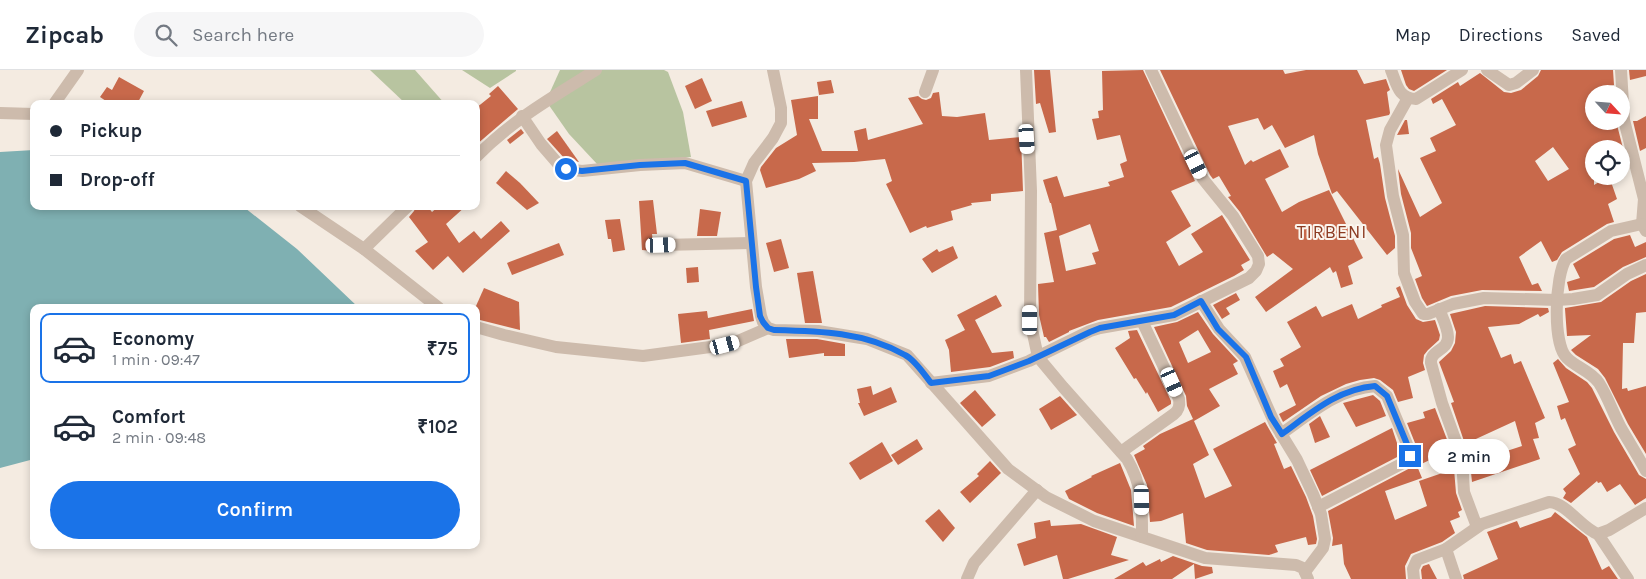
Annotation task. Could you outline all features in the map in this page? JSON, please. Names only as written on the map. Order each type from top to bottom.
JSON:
[{"type":"street","points":[[57,100],[78,70]]},
{"type":"street","points":[[480,153],[522,116],[596,70]]},
{"type":"street","points":[[773,70],[781,108],[781,123],[773,138],[754,163],[746,181],[760,316],[768,328],[774,330],[818,331],[867,338],[907,355],[1008,469],[1046,497],[1094,521],[1205,558],[1296,565],[1303,568],[1306,576]]},
{"type":"street","points":[[925,92],[933,70]]},
{"type":"street","points":[[1026,70],[1031,191],[1030,320],[1038,357],[1122,452],[1134,470],[1142,500],[1142,537]]},
{"type":"street","points":[[931,383],[989,376],[1038,357],[1100,328],[1174,315],[1249,278],[1256,271],[1259,264],[1258,256],[1233,216],[1203,179],[1150,70]]},
{"type":"street","points":[[1391,70],[1403,95],[1416,99],[1462,70]]},
{"type":"street","points":[[1487,70],[1509,85],[1516,83],[1533,70]]},
{"type":"street","points":[[1621,70],[1626,129],[1644,199],[1644,228],[1611,232],[1566,259],[1561,266],[1557,300],[1559,343],[1562,352],[1567,358],[1598,381],[1620,427],[1646,470]]},
{"type":"street","points":[[1408,98],[1390,130],[1386,145],[1393,196],[1403,235],[1404,273],[1419,311],[1423,314],[1428,314],[1452,304],[1484,298],[1557,300],[1597,295],[1627,274],[1646,265]]},
{"type":"street","points":[[0,113],[30,114]]},
{"type":"street","points":[[522,116],[541,144],[560,166],[566,169],[582,171],[685,163],[746,181]]},
{"type":"street","points":[[306,210],[364,249],[434,304]]},
{"type":"street","points":[[364,249],[404,210]]},
{"type":"street","points":[[661,245],[752,243]]},
{"type":"street","points":[[1201,301],[1218,329],[1246,357],[1271,417],[1300,466],[1318,507],[1326,538],[1325,544],[1306,576]]},
{"type":"street","points":[[1440,309],[1448,335],[1447,342],[1443,348],[1434,353],[1431,363],[1442,403],[1462,458],[1464,492],[1476,528]]},
{"type":"street","points":[[1122,452],[1178,411],[1180,405],[1164,364],[1142,321]]},
{"type":"street","points":[[480,328],[556,347],[643,356],[725,345],[768,328]]},
{"type":"street","points":[[1282,434],[1331,399],[1353,389],[1375,386],[1387,396],[1409,449],[1410,456],[1407,461],[1318,507]]},
{"type":"street","points":[[967,579],[974,563],[1036,490]]},
{"type":"street","points":[[1414,579],[1413,569],[1418,560],[1446,549],[1482,524],[1549,502],[1558,504],[1598,534],[1628,579]]},
{"type":"street","points":[[1598,534],[1609,530],[1646,508]]},
{"type":"street","points":[[1446,549],[1456,579]]},
{"type":"green space","points":[[370,70],[415,70],[441,100],[402,100]]},
{"type":"green space","points":[[462,70],[516,70],[516,71],[490,88]]},
{"type":"green space","points":[[560,70],[664,70],[668,72],[683,112],[691,157],[598,165],[569,134],[546,101]]},
{"type":"water","points":[[30,150],[30,210],[248,210],[297,249],[355,304],[30,304],[30,460],[0,468],[0,152]]},
{"type":"building","points":[[1034,70],[1050,70],[1056,132],[1049,133],[1040,103],[1036,104]]},
{"type":"building","points":[[1143,70],[1195,181],[1171,191],[1191,226],[1166,242],[1179,266],[1203,252],[1191,234],[1222,215],[1250,260],[1241,265],[1244,270],[1234,276],[1171,307],[1098,320],[1069,331],[1049,342],[1044,337],[1039,315],[1038,284],[1054,282],[1044,233],[1057,230],[1051,203],[1043,180],[1057,176],[1064,197],[1110,186],[1108,182],[1124,177],[1120,164],[1127,161],[1120,135],[1097,140],[1092,119],[1099,118],[1098,111],[1103,110],[1102,71]],"holes":[[[1090,224],[1099,251],[1092,253],[1096,264],[1066,271],[1059,236]]]},
{"type":"building","points":[[1160,70],[1283,70],[1285,74],[1306,70],[1357,70],[1364,84],[1386,79],[1390,90],[1387,92],[1390,113],[1389,115],[1366,120],[1374,159],[1378,157],[1380,164],[1385,198],[1395,236],[1395,248],[1387,255],[1337,191],[1332,194],[1318,154],[1314,135],[1285,148],[1272,125],[1264,130],[1258,118],[1228,126],[1245,165],[1251,160],[1253,162],[1280,149],[1289,167],[1265,179],[1282,212],[1299,202],[1329,190],[1363,258],[1348,266],[1353,284],[1341,288],[1336,271],[1333,273],[1330,267],[1266,312],[1255,297],[1293,269],[1273,253],[1267,257],[1240,212],[1228,197],[1231,196],[1219,176],[1213,179],[1210,175]]},
{"type":"building","points":[[1401,70],[1447,70],[1414,91],[1406,85]]},
{"type":"building","points":[[1541,70],[1613,70],[1614,85],[1585,85],[1585,130],[1618,130],[1621,140],[1585,140],[1585,185],[1612,185],[1617,199],[1608,204],[1614,222],[1607,224],[1562,252],[1557,260],[1552,262],[1541,241],[1519,257],[1532,285],[1538,283],[1542,291],[1482,290],[1451,296],[1427,306],[1415,279],[1422,276],[1411,248],[1411,233],[1401,194],[1398,169],[1420,217],[1442,203],[1420,158],[1436,151],[1430,138],[1456,125],[1442,99],[1433,104],[1431,99],[1458,82],[1460,86],[1480,73],[1504,92],[1511,93],[1521,90],[1538,76]],"holes":[[[1553,147],[1569,169],[1548,181],[1535,161]]]},
{"type":"building","points":[[1629,70],[1646,70],[1646,76],[1630,80]]},
{"type":"building","points":[[119,77],[144,91],[139,100],[104,100],[100,97],[107,87],[112,90]]},
{"type":"building","points":[[702,78],[712,101],[695,109],[685,86]]},
{"type":"building","points":[[831,80],[834,93],[819,95],[817,82]]},
{"type":"building","points":[[498,86],[518,109],[480,142],[480,105],[491,96],[489,94]]},
{"type":"building","points":[[939,92],[942,116],[957,117],[985,113],[989,140],[1021,137],[1023,191],[991,194],[991,201],[971,203],[972,205],[951,211],[953,220],[927,228],[926,226],[910,233],[886,184],[892,181],[885,159],[812,163],[816,171],[799,179],[766,188],[760,170],[761,167],[776,148],[797,135],[791,100],[818,96],[818,119],[809,119],[822,151],[858,151],[854,131],[866,128],[868,140],[923,124],[908,98],[918,96],[926,100],[931,98],[933,93]]},
{"type":"building","points":[[742,101],[747,117],[712,127],[706,111]]},
{"type":"building","points":[[1646,116],[1646,148],[1640,151],[1633,121]]},
{"type":"building","points":[[1405,120],[1407,120],[1409,134],[1397,135]]},
{"type":"building","points":[[521,129],[524,133],[510,144],[507,140]]},
{"type":"building","points":[[557,131],[579,162],[565,159],[547,139]]},
{"type":"building","points":[[506,171],[539,203],[527,210],[496,183]]},
{"type":"building","points":[[653,200],[657,234],[652,234],[654,251],[642,250],[639,201]]},
{"type":"building","points":[[700,209],[721,212],[717,236],[697,236]]},
{"type":"building","points":[[462,210],[446,224],[459,243],[474,231],[481,239],[501,221],[510,231],[463,273],[448,256],[433,270],[415,251],[428,242],[409,217],[414,211]]},
{"type":"building","points":[[620,219],[625,250],[613,252],[611,239],[608,239],[605,220]]},
{"type":"building","points":[[1630,235],[1635,247],[1646,242],[1646,257],[1623,267],[1594,287],[1569,291],[1567,282],[1580,278],[1573,264],[1614,239]]},
{"type":"building","points":[[781,239],[789,268],[774,272],[766,243]]},
{"type":"building","points":[[559,243],[564,255],[512,275],[507,263]]},
{"type":"building","points":[[953,246],[958,258],[932,273],[922,259],[937,249],[939,252]]},
{"type":"building","points":[[698,267],[699,282],[687,283],[686,268]]},
{"type":"building","points":[[813,271],[822,323],[805,323],[797,273]]},
{"type":"building","points":[[1646,274],[1646,312],[1636,313],[1634,343],[1623,343],[1622,389],[1627,388],[1628,391],[1646,386],[1646,454],[1628,424],[1605,378],[1598,369],[1571,350],[1591,335],[1567,336],[1565,308],[1601,302],[1631,281]]},
{"type":"building","points":[[1400,286],[1407,305],[1416,319],[1423,322],[1435,320],[1440,335],[1439,340],[1424,355],[1423,363],[1425,370],[1408,377],[1413,398],[1398,402],[1393,390],[1380,380],[1374,378],[1360,380],[1346,384],[1321,396],[1283,422],[1279,414],[1296,405],[1287,384],[1280,388],[1273,371],[1284,366],[1280,359],[1301,347],[1287,322],[1316,306],[1322,317],[1352,304],[1358,319],[1382,307],[1381,305],[1400,297],[1396,288]]},
{"type":"building","points":[[484,288],[519,302],[520,330],[480,320],[480,304],[477,304]]},
{"type":"building","points":[[1236,293],[1240,300],[1226,308],[1230,314],[1222,319],[1213,305]]},
{"type":"building","points":[[996,295],[1002,306],[975,320],[992,353],[1013,351],[1014,358],[990,367],[951,372],[949,350],[945,340],[965,330],[957,315]]},
{"type":"building","points":[[1485,306],[1548,308],[1549,312],[1540,317],[1538,314],[1519,324],[1488,327],[1501,358],[1511,354],[1514,364],[1521,361],[1545,418],[1535,423],[1539,438],[1533,439],[1540,459],[1472,482],[1470,463],[1522,446],[1515,421],[1465,444],[1451,403],[1454,402],[1439,362],[1451,351],[1455,343],[1456,332],[1450,314]]},
{"type":"building","points":[[752,309],[754,321],[709,330],[710,339],[681,343],[678,314],[707,311],[708,318]]},
{"type":"building","points":[[1198,312],[1213,334],[1238,361],[1233,364],[1238,374],[1209,389],[1220,406],[1194,421],[1209,455],[1193,464],[1205,498],[1232,486],[1213,449],[1265,422],[1277,443],[1274,444],[1284,469],[1291,466],[1306,497],[1313,516],[1317,539],[1316,544],[1308,545],[1306,537],[1275,545],[1278,552],[1269,555],[1207,550],[1186,543],[1183,513],[1161,521],[1150,522],[1147,485],[1134,455],[1145,449],[1143,446],[1160,434],[1193,419],[1187,406],[1186,396],[1154,327],[1177,322]],"holes":[[[1198,330],[1211,352],[1188,363],[1179,342]]]},
{"type":"building","points":[[1137,330],[1171,401],[1171,404],[1158,412],[1147,392],[1146,394],[1136,378],[1134,379],[1115,348],[1130,338],[1128,331]]},
{"type":"building","points":[[786,339],[817,339],[845,344],[845,356],[824,356],[824,353],[789,358]]},
{"type":"building","points":[[1558,359],[1566,368],[1587,382],[1592,388],[1614,432],[1639,475],[1646,479],[1646,498],[1635,505],[1620,484],[1607,492],[1601,482],[1598,483],[1597,481],[1571,503],[1563,498],[1566,493],[1563,489],[1580,474],[1568,449],[1576,445],[1565,418],[1561,420],[1557,406],[1569,402],[1553,363]]},
{"type":"building","points":[[871,386],[873,395],[891,387],[897,402],[864,416],[858,403],[860,403],[857,389]]},
{"type":"building","points":[[975,390],[996,415],[982,427],[960,403]]},
{"type":"building","points":[[1373,395],[1380,401],[1386,416],[1356,427],[1343,403]]},
{"type":"building","points":[[1060,396],[1077,415],[1051,430],[1039,409]]},
{"type":"building","points":[[1435,408],[1451,450],[1417,466],[1422,478],[1385,491],[1395,520],[1427,506],[1419,481],[1454,469],[1456,493],[1462,510],[1458,512],[1460,517],[1450,521],[1455,533],[1442,542],[1411,554],[1405,566],[1406,579],[1351,579],[1344,564],[1342,544],[1332,546],[1333,538],[1328,511],[1414,466],[1418,455],[1417,448],[1407,423],[1425,418],[1423,412]]},
{"type":"building","points":[[1320,416],[1330,437],[1315,443],[1309,424]]},
{"type":"building","points":[[1392,428],[1401,455],[1322,496],[1310,470]]},
{"type":"building","points":[[917,439],[923,449],[898,465],[891,455]]},
{"type":"building","points":[[882,442],[893,461],[860,480],[849,463]]},
{"type":"building","points":[[990,461],[1001,473],[970,503],[960,492],[979,476],[977,474]]},
{"type":"building","points":[[1120,463],[1131,490],[1134,526],[1097,513],[1069,499],[1065,491],[1091,476]]},
{"type":"building","points":[[939,509],[955,528],[943,542],[925,521]]},
{"type":"building","points":[[1555,512],[1587,537],[1602,570],[1609,566],[1618,579],[1464,579],[1463,575],[1498,559],[1487,532],[1517,521],[1520,528],[1551,517]]},
{"type":"building","points":[[1050,520],[1051,526],[1081,524],[1117,537],[1111,555],[1129,560],[1068,579],[1063,579],[1057,555],[1024,566],[1017,544],[1036,538],[1034,523]]},
{"type":"building","points":[[1173,556],[1202,566],[1212,567],[1213,573],[1195,579],[1194,564],[1172,579],[1114,579],[1143,562],[1146,566],[1160,559],[1161,562]]},
{"type":"building","points":[[1429,564],[1437,579],[1422,579],[1421,570],[1423,566]]},
{"type":"district","name":"TIRBENI","points":[[1332,232]]},
{"type":"route","points":[[566,169],[574,172],[640,165],[685,163],[746,181],[760,316],[768,328],[774,330],[818,331],[867,338],[907,355],[931,383],[989,376],[1029,361],[1100,328],[1163,318],[1174,315],[1201,301],[1218,329],[1246,357],[1271,417],[1282,434],[1331,399],[1353,389],[1375,386],[1387,396],[1409,449],[1410,456]]}]
